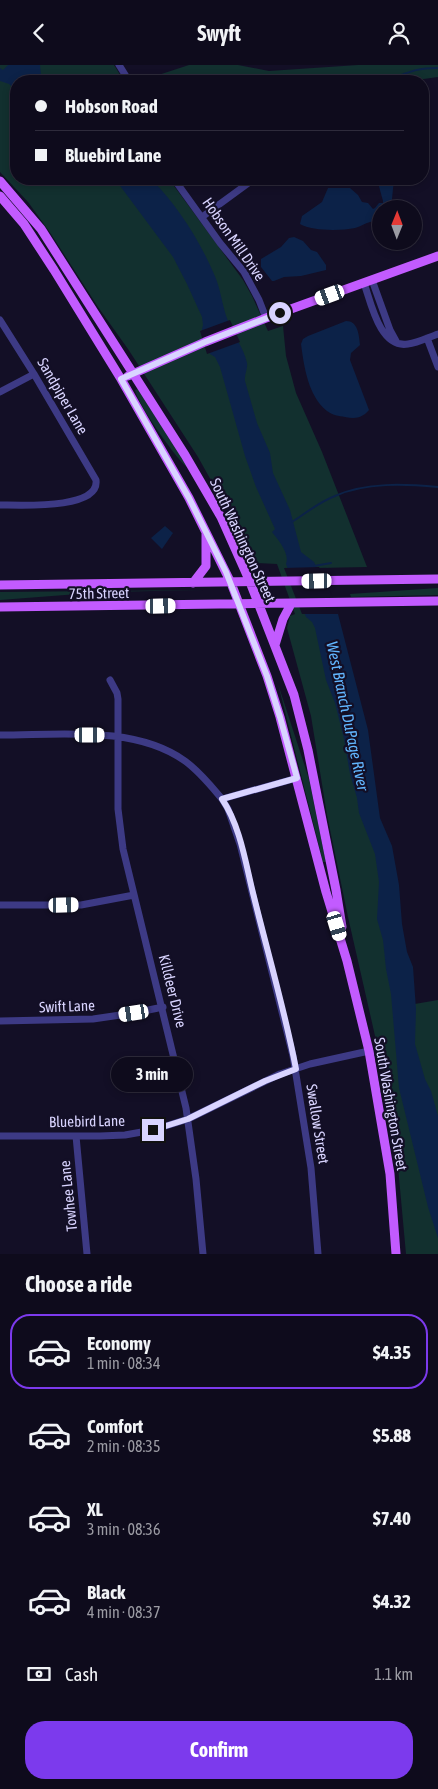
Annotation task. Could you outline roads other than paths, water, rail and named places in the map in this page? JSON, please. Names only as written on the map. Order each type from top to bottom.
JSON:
[{"type":"main road","name":"South Washington Street","points":[[0,181],[41,229],[203,484],[250,583],[290,681],[301,723],[336,890],[347,961]]},
{"type":"main road","name":"South Washington Street","points":[[0,196],[24,224],[54,270],[121,379],[189,498],[231,583],[270,684],[297,778],[326,892],[347,961],[369,1051],[389,1166],[396,1254]]},
{"type":"main road","points":[[121,379],[205,342],[266,318],[438,256]]},
{"type":"main road","points":[[194,583],[206,566],[205,529]]},
{"type":"main road","name":"75th Street","points":[[0,585],[438,579]]},
{"type":"main road","name":"75th Street","points":[[0,607],[438,601]]},
{"type":"main road","points":[[274,645],[283,619],[291,604]]},
{"type":"street","name":"Hobson Mill Drive","points":[[178,185],[244,273],[259,300],[266,318]]},
{"type":"street","points":[[202,217],[246,185]]},
{"type":"street","points":[[368,282],[382,332],[390,340],[408,344],[438,334]]},
{"type":"street","name":"Sandpiper Lane","points":[[0,319],[96,480],[96,488],[88,495],[73,501],[0,505]]},
{"type":"street","points":[[427,338],[438,367]]},
{"type":"street","points":[[0,392],[34,374]]},
{"type":"street","name":"Killdeer Drive","points":[[110,680],[117,693],[119,818],[123,849],[163,1007],[188,1119],[203,1254]]},
{"type":"street","name":"Swallow Street","points":[[0,735],[118,736],[148,743],[174,754],[194,769],[222,799],[228,809],[240,844],[296,1069],[311,1168],[318,1254]]},
{"type":"street","points":[[222,799],[297,778]]},
{"type":"street","points":[[0,905],[81,905],[134,895]]},
{"type":"street","name":"Swift Lane","points":[[0,1021],[93,1019],[163,1007]]},
{"type":"street","name":"Bluebird Lane","points":[[0,1136],[76,1136],[140,1133],[188,1119],[265,1081],[296,1069],[369,1051]]},
{"type":"street","name":"Towhee Lane","points":[[76,1136],[87,1254]]},
{"type":"water","points":[[8,65],[40,65],[41,75],[10,75],[10,85],[0,81],[0,68],[3,70]]},
{"type":"water","name":"West Branch DuPage River","points":[[119,185],[157,185],[187,223],[208,261],[220,292],[228,321],[246,357],[245,381],[257,423],[270,453],[273,473],[290,510],[301,552],[314,562],[338,614],[368,730],[380,818],[392,846],[399,885],[402,924],[407,952],[413,967],[416,1009],[415,1044],[438,1116],[438,1238],[428,1207],[399,1088],[391,994],[383,940],[377,919],[379,882],[375,854],[359,813],[344,739],[335,703],[326,680],[315,628],[306,617],[286,564],[285,551],[272,532],[275,529],[256,487],[245,456],[220,367],[215,357],[210,354],[202,329],[202,317],[173,257]]},
{"type":"water","points":[[379,185],[393,185],[392,200],[383,200]]},
{"type":"water","points":[[328,188],[350,188],[358,195],[362,202],[368,203],[372,208],[372,222],[355,228],[342,230],[319,229],[300,224],[302,216],[322,202]]},
{"type":"water","points":[[294,237],[303,241],[311,250],[317,252],[326,265],[326,270],[301,276],[284,277],[272,281],[261,267],[261,259],[281,247],[289,238]]},
{"type":"water","points":[[346,321],[353,323],[358,333],[360,345],[351,353],[350,360],[369,410],[364,415],[356,418],[349,418],[327,411],[315,397],[308,380],[301,344],[303,339],[308,336]]},
{"type":"water","points":[[165,526],[173,533],[162,549],[151,538]]},
{"type":"waterway","points":[[401,75],[416,70],[438,68]]},
{"type":"waterway","points":[[292,522],[318,504],[347,491],[386,485],[438,487]]},
{"type":"waterway","points":[[314,566],[331,563]]}]
